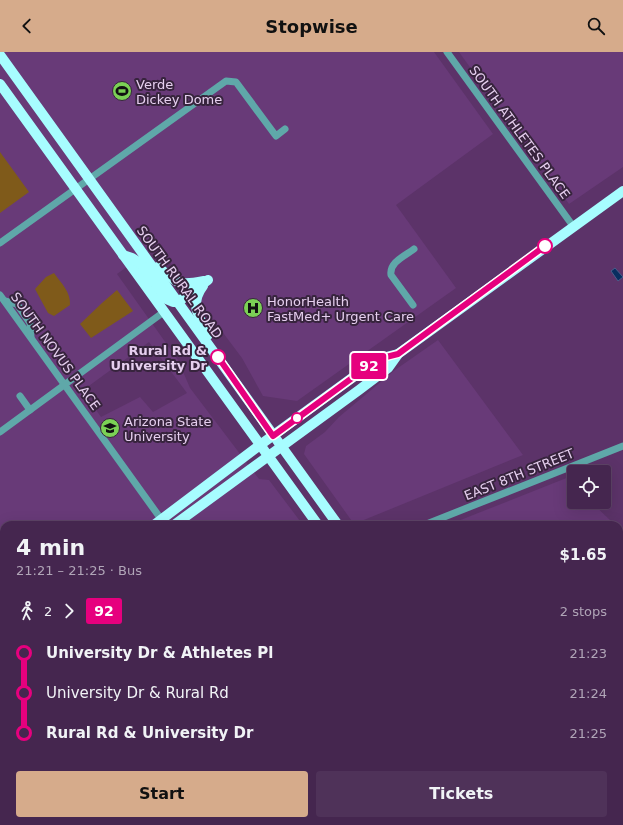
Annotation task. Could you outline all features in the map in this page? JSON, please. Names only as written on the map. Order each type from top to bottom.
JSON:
[{"type":"main road","name":"SOUTH RURAL ROAD","points":[[0,55],[146,257],[281,448],[335,521]]},
{"type":"main road","points":[[0,84],[315,521]]},
{"type":"main road","points":[[180,521],[388,368],[398,354],[623,191]]},
{"type":"main road","points":[[123,254],[140,263],[166,299],[173,302],[178,302],[208,280]]},
{"type":"main road","points":[[146,257],[179,284],[190,284],[208,280]]},
{"type":"main road","points":[[208,280],[197,297],[195,306],[216,355]]},
{"type":"main road","points":[[159,521],[378,359],[398,354]]},
{"type":"street","name":"SOUTH ATHLETES PLACE","points":[[447,52],[573,226]]},
{"type":"street","points":[[0,243],[226,81],[236,82],[276,136],[285,129]]},
{"type":"street","points":[[413,305],[391,275],[390,270],[393,264],[414,249]]},
{"type":"street","name":"SOUTH NOVUS PLACE","points":[[2,298],[65,384],[157,521]]},
{"type":"street","points":[[0,432],[165,311]]},
{"type":"street","points":[[20,396],[30,410]]},
{"type":"street","name":"EAST 8TH STREET","points":[[434,521],[623,446]]},
{"type":"shaded area","name":"Arizona State University","points":[[0,52],[434,52],[493,134],[396,205],[456,288],[297,401],[263,396],[242,358],[157,245],[117,274],[178,360],[190,388],[259,479],[269,480],[300,521],[0,521]],"holes":[[[149,342],[187,393],[153,412],[140,397],[101,417],[84,393],[88,390],[86,388]]]},
{"type":"shaded area","points":[[459,52],[623,52],[623,167],[569,204]]},
{"type":"shaded area","points":[[0,152],[29,192],[0,213]]},
{"type":"shaded area","points":[[54,273],[69,296],[70,305],[54,316],[48,313],[35,289],[46,277]]},
{"type":"shaded area","points":[[117,290],[133,311],[91,338],[80,324]]},
{"type":"shaded area","points":[[438,340],[523,455],[361,521],[352,521],[304,454],[306,446],[325,432],[339,417],[395,370]]},
{"type":"shaded area","points":[[567,478],[567,509],[598,509],[611,521],[458,521]]},
{"type":"water","points":[[615,268],[623,277],[618,281],[611,271]]},
{"type":"bus line","name":"92","points":[[218,357],[273,436],[378,359],[398,354],[545,246]]},
{"type":"place","name":"Verde Dickey Dome","points":[[122,91]]},
{"type":"place","name":"HonorHealth FastMed+ Urgent Care","points":[[253,308]]},
{"type":"place","name":"Rural Rd & University Dr","points":[[218,357]]},
{"type":"place","name":"Arizona State University","points":[[110,428]]}]
